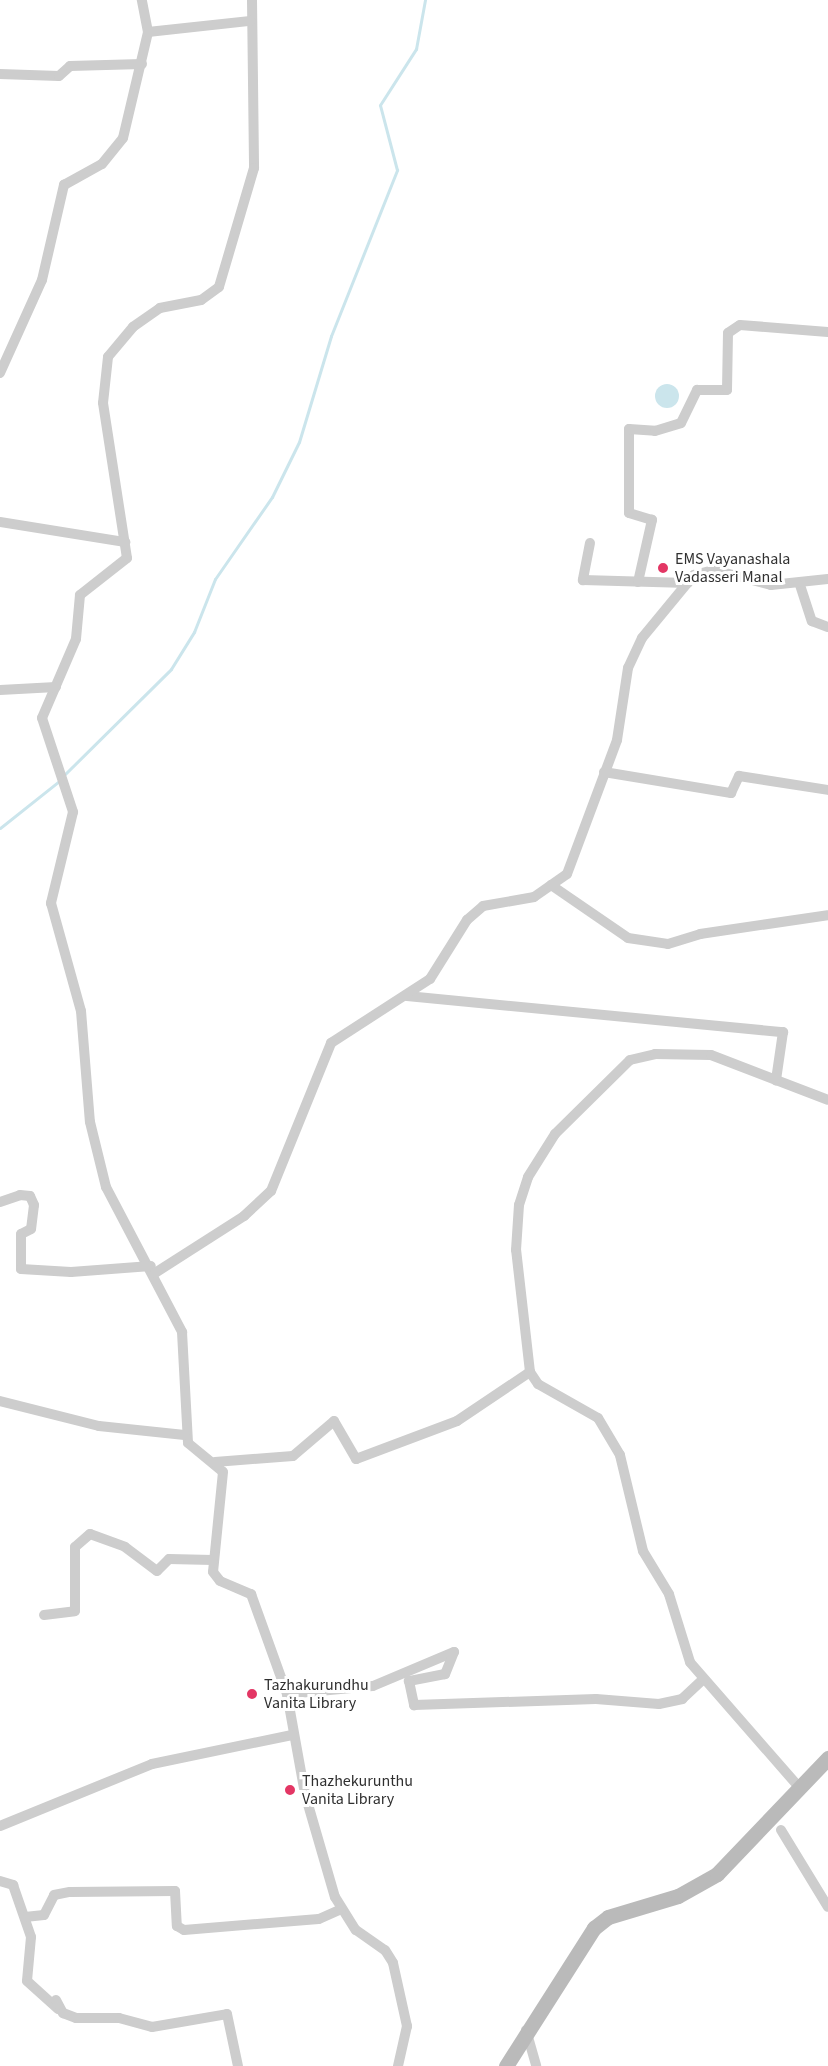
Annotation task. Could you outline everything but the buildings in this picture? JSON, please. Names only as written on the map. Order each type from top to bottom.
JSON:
[{"type":"main road","points":[[506,2066],[526,2030],[594,1928],[608,1917],[678,1896],[717,1874],[798,1786],[828,1758]]},
{"type":"street","points":[[0,373],[42,280],[64,185],[118,148],[142,64],[148,32],[142,0]]},
{"type":"street","points":[[252,0],[250,21],[254,168],[219,287],[201,300],[160,308],[133,327],[108,357],[103,403],[127,558],[80,595],[76,639],[42,718],[73,812],[51,903],[81,1011],[90,1122],[106,1187],[124,1227],[153,1269],[182,1332],[188,1365],[185,1435],[188,1443],[215,1462],[223,1472],[223,1492],[213,1560],[220,1581],[251,1594],[287,1694],[292,1735],[341,1909],[393,1963],[407,2026],[398,2066]]},
{"type":"street","points":[[148,32],[250,21]]},
{"type":"street","points":[[0,74],[59,76],[70,66],[142,64]]},
{"type":"street","points":[[638,582],[652,520],[629,513],[629,429],[655,431],[681,423],[697,390],[727,390],[728,333],[740,325],[828,332]]},
{"type":"street","points":[[0,522],[125,542]]},
{"type":"street","points":[[590,543],[583,580],[688,583]]},
{"type":"street","points":[[0,1202],[20,1195],[30,1196],[34,1204],[31,1228],[21,1234],[21,1269],[70,1272],[153,1269],[244,1216],[272,1191],[331,1043],[407,996],[440,970],[467,920],[483,906],[534,897],[567,874],[617,740],[628,668],[642,638],[699,571],[714,570],[771,585],[800,585],[828,579]]},
{"type":"street","points":[[800,585],[812,621],[828,627]]},
{"type":"street","points":[[0,690],[56,687]]},
{"type":"street","points":[[604,772],[731,793],[739,776],[828,790]]},
{"type":"street","points":[[551,885],[628,938],[668,944],[700,934],[828,915]]},
{"type":"street","points":[[407,996],[783,1032],[776,1080]]},
{"type":"street","points":[[798,1786],[701,1681],[682,1643],[669,1594],[643,1551],[620,1455],[598,1418],[538,1384],[531,1372],[516,1250],[519,1205],[528,1177],[555,1134],[630,1060],[655,1054],[711,1055],[828,1100]]},
{"type":"street","points":[[215,1462],[292,1456],[334,1421],[356,1459],[457,1421],[531,1372]]},
{"type":"street","points":[[0,1401],[99,1426],[185,1435]]},
{"type":"street","points":[[44,1615],[75,1611],[75,1546],[90,1534],[125,1547],[157,1570],[169,1559],[213,1560]]},
{"type":"street","points":[[287,1694],[373,1686],[454,1652],[445,1674],[409,1681],[414,1705],[596,1700],[659,1704],[682,1699],[701,1681]]},
{"type":"street","points":[[0,1826],[152,1764],[292,1735]]},
{"type":"street","points":[[780,1830],[828,1907]]},
{"type":"street","points":[[0,1881],[13,1885],[25,1917],[33,1953],[27,1981],[63,2013],[119,2018],[152,2028],[227,2014],[238,2066]]},
{"type":"street","points":[[25,1917],[44,1915],[54,1895],[70,1892],[175,1891],[177,1926],[184,1930],[319,1919],[341,1909]]},
{"type":"street","points":[[56,2000],[63,2013]]},
{"type":"street","points":[[526,2030],[536,2066]]},
{"type":"water","points":[[667,384],[675,388],[679,396],[675,404],[667,408],[659,404],[655,396],[659,388]]},
{"type":"waterway","points":[[63,776],[171,669],[194,632],[215,579],[272,497],[299,442],[331,336],[397,170],[380,105],[416,49],[425,0]]},
{"type":"waterway","points":[[0,828],[59,781]]},
{"type":"place","name":"EMS Vayanashala Vadasseri Manal","points":[[663,568]]},
{"type":"place","name":"Tazhakurundhu Vanita Library","points":[[252,1694]]},
{"type":"place","name":"Thazhekurunthu Vanita Library","points":[[290,1790]]}]
